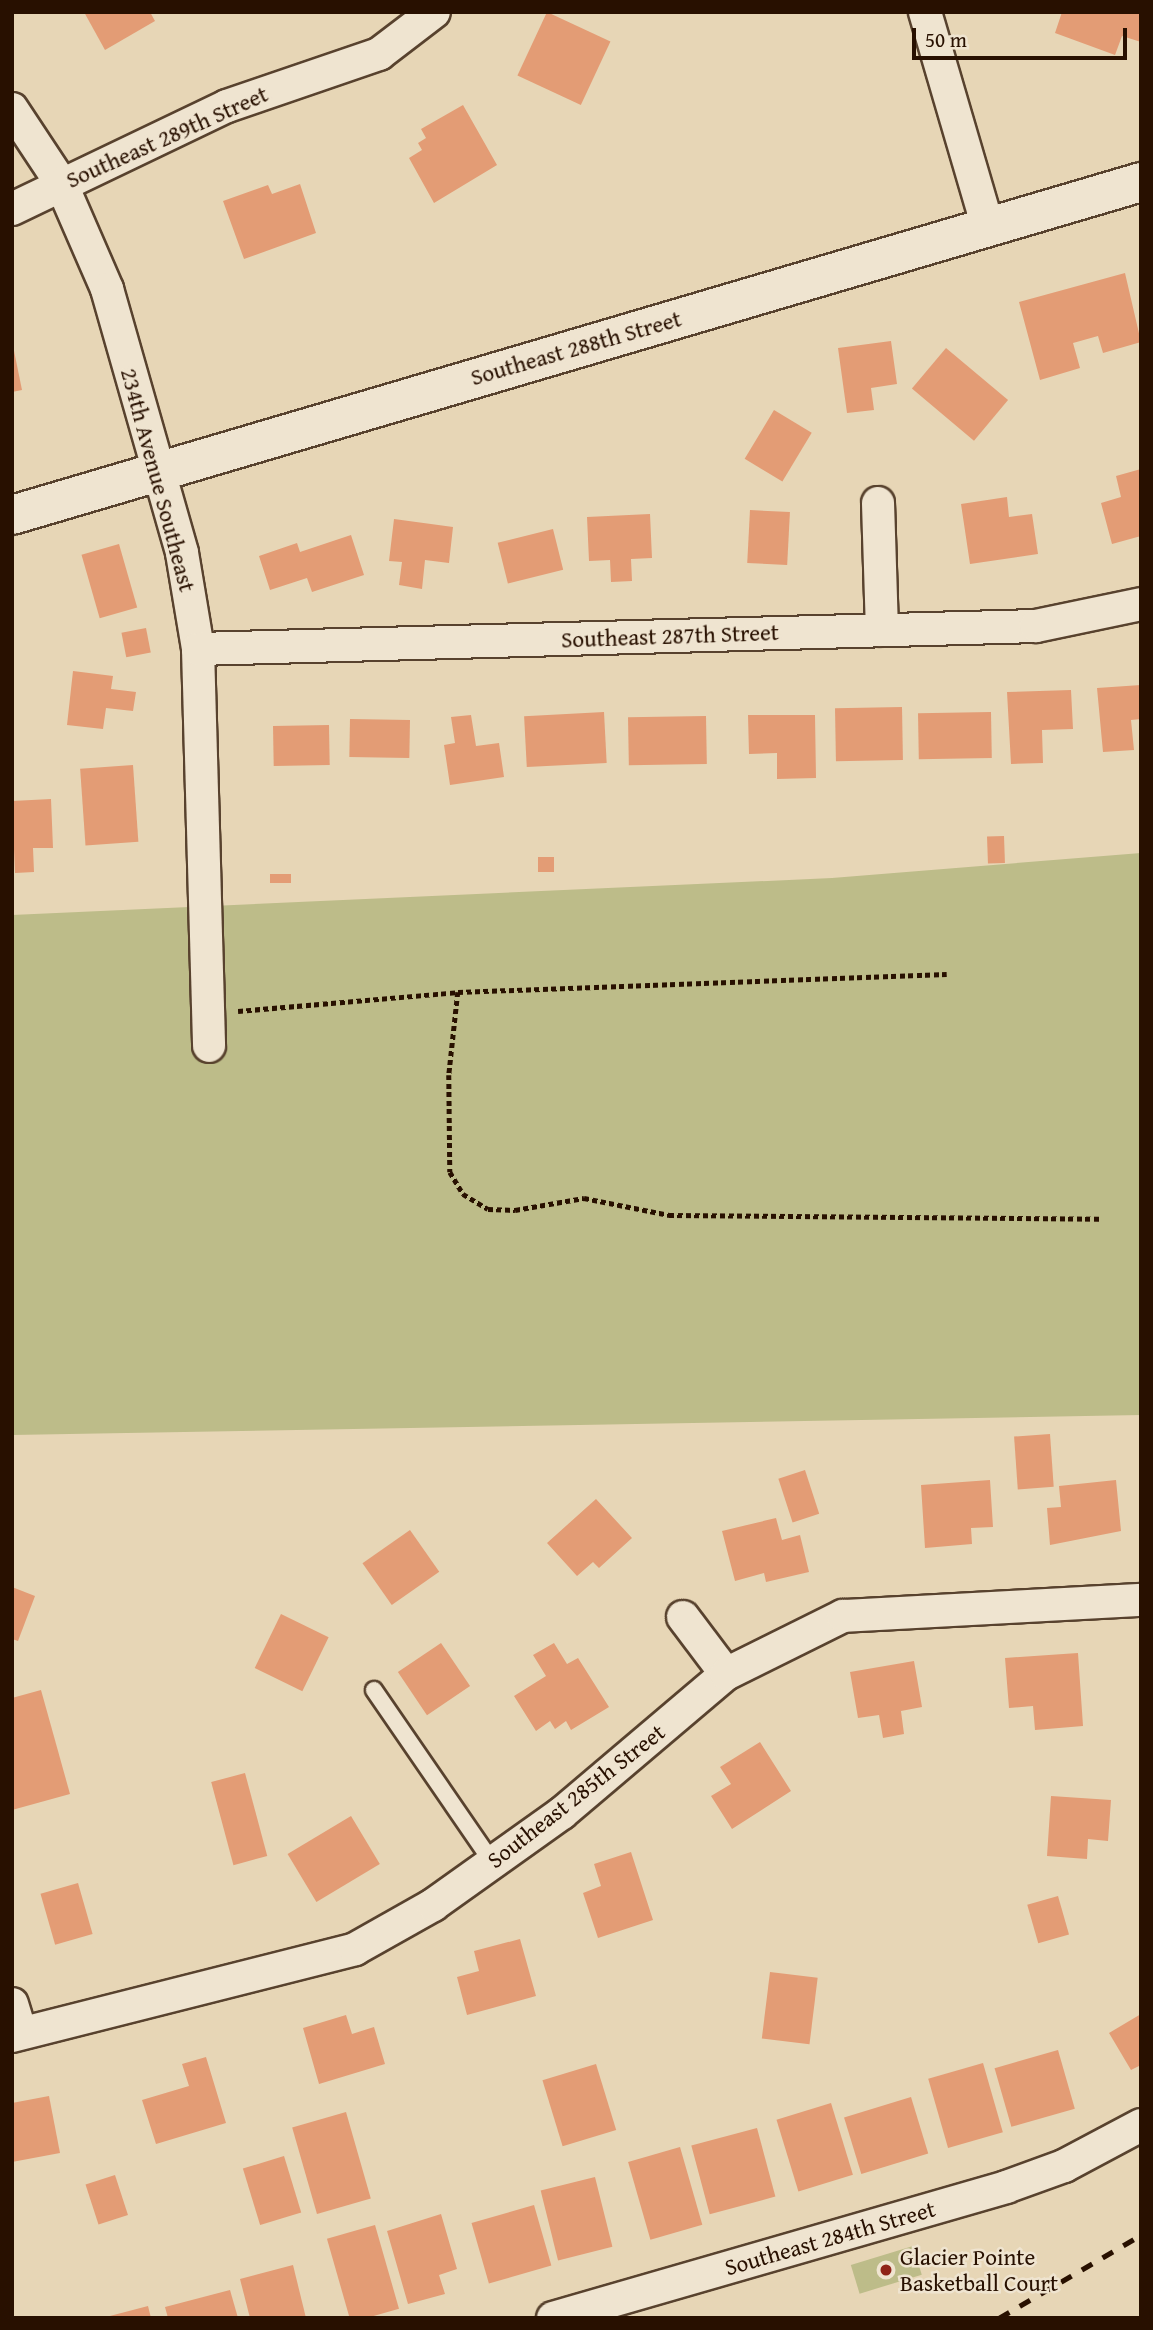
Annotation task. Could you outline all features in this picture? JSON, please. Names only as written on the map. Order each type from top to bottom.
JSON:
[{"type":"street","name":"Southeast 289th Street","points":[[12,209],[61,183],[227,106],[379,54],[434,12]]},
{"type":"street","points":[[925,12],[988,227]]},
{"type":"street","name":"234th Avenue Southeast","points":[[12,109],[61,183],[107,289],[155,472],[182,553],[198,649],[209,1046]]},
{"type":"street","name":"Southeast 288th Street","points":[[12,515],[1141,182]]},
{"type":"street","points":[[878,503],[882,630]]},
{"type":"street","name":"Southeast 287th Street","points":[[198,649],[1036,626],[1141,604]]},
{"type":"street","name":"Southeast 285th Street","points":[[15,2024],[355,1949],[433,1905],[562,1813],[726,1674],[843,1616],[1141,1600]]},
{"type":"street","points":[[683,1617],[726,1674]]},
{"type":"street","name":"Southeast 284th Street","points":[[553,2318],[1006,2187],[1103,2146],[1141,2124]]},
{"type":"lane","points":[[374,1690],[493,1863]]},
{"type":"path","points":[[208,1014],[458,992],[947,974]]},
{"type":"path","points":[[458,992],[449,1075],[450,1172],[464,1194],[488,1209],[584,1198],[669,1215],[1100,1219]]},
{"type":"shaded area","points":[[1141,853],[1141,1415],[12,1435],[12,915],[832,878]]},
{"type":"shaded area","name":"Glacier Pointe Basketball Court","points":[[913,2246],[922,2275],[860,2294],[851,2265]]},
{"type":"building","points":[[84,12],[150,12],[155,21],[105,50]]},
{"type":"building","points":[[547,12],[610,42],[581,105],[517,75]]},
{"type":"building","points":[[1062,12],[1141,12],[1141,42],[1122,36],[1115,55],[1055,33]]},
{"type":"building","points":[[463,105],[497,165],[434,203],[409,158],[422,150],[418,143],[426,138],[421,129]]},
{"type":"building","points":[[300,184],[316,233],[244,259],[223,201],[268,185],[272,194]]},
{"type":"building","points":[[1125,273],[1141,342],[1103,353],[1098,336],[1073,343],[1080,368],[1040,380],[1019,302]]},
{"type":"building","points":[[12,341],[22,390],[12,392]]},
{"type":"building","points":[[891,341],[897,384],[871,388],[874,410],[847,413],[838,348]]},
{"type":"building","points":[[946,348],[1008,400],[974,441],[912,389]]},
{"type":"building","points":[[774,410],[812,433],[782,482],[745,459]]},
{"type":"building","points":[[1141,469],[1141,536],[1112,544],[1101,503],[1121,497],[1116,476]]},
{"type":"building","points":[[1007,497],[1009,517],[1032,514],[1038,554],[970,564],[961,504]]},
{"type":"building","points":[[750,510],[790,512],[787,565],[747,563]]},
{"type":"building","points":[[650,514],[652,558],[631,559],[632,581],[611,582],[610,560],[589,561],[587,517]]},
{"type":"building","points":[[394,519],[453,527],[449,563],[425,560],[422,589],[399,585],[402,562],[389,561]]},
{"type":"building","points":[[553,529],[563,570],[508,584],[498,543]]},
{"type":"building","points":[[351,535],[364,575],[312,592],[307,578],[270,590],[259,556],[297,543],[300,552]]},
{"type":"building","points":[[119,544],[137,607],[100,618],[82,555]]},
{"type":"building","points":[[146,628],[151,653],[126,657],[121,633]]},
{"type":"building","points":[[73,671],[113,676],[111,689],[136,692],[133,711],[106,708],[103,729],[67,725]]},
{"type":"building","points":[[1141,685],[1141,719],[1131,720],[1134,750],[1103,752],[1097,688]]},
{"type":"building","points":[[1071,690],[1073,729],[1042,730],[1043,763],[1011,764],[1007,692]]},
{"type":"building","points":[[902,707],[903,760],[836,761],[835,708]]},
{"type":"building","points":[[604,712],[607,763],[527,767],[524,716]]},
{"type":"building","points":[[991,712],[992,758],[919,759],[918,713]]},
{"type":"building","points":[[471,715],[476,746],[499,743],[504,777],[450,785],[444,745],[455,743],[451,717]]},
{"type":"building","points":[[748,715],[815,715],[816,778],[777,779],[777,753],[749,754]]},
{"type":"building","points":[[706,716],[707,764],[629,765],[628,717]]},
{"type":"building","points":[[350,719],[410,720],[409,758],[349,757]]},
{"type":"building","points":[[329,725],[330,765],[274,766],[273,726]]},
{"type":"building","points":[[133,765],[138,842],[86,846],[80,769]]},
{"type":"building","points":[[51,799],[53,848],[33,848],[34,872],[15,873],[12,801]]},
{"type":"building","points":[[1004,836],[1005,863],[988,864],[987,837]]},
{"type":"building","points":[[538,857],[554,857],[554,872],[538,872]]},
{"type":"building","points":[[270,874],[291,874],[291,883],[270,883]]},
{"type":"building","points":[[1050,1434],[1054,1487],[1018,1489],[1014,1437]]},
{"type":"building","points":[[805,1470],[819,1514],[793,1522],[778,1479]]},
{"type":"building","points":[[990,1480],[993,1527],[971,1528],[972,1544],[925,1548],[921,1485]]},
{"type":"building","points":[[1116,1480],[1121,1531],[1050,1545],[1047,1508],[1061,1507],[1059,1486]]},
{"type":"building","points":[[596,1499],[632,1538],[599,1568],[593,1562],[577,1576],[547,1543]]},
{"type":"building","points":[[776,1518],[782,1540],[800,1535],[809,1572],[766,1582],[764,1573],[735,1581],[722,1531]]},
{"type":"building","points":[[410,1530],[439,1572],[392,1605],[362,1563]]},
{"type":"building","points":[[12,1587],[35,1596],[18,1641],[12,1639]]},
{"type":"building","points":[[281,1614],[329,1637],[302,1691],[255,1668]]},
{"type":"building","points":[[441,1643],[470,1686],[427,1715],[398,1672]]},
{"type":"building","points":[[554,1643],[567,1664],[578,1658],[609,1707],[571,1730],[566,1721],[555,1729],[550,1721],[536,1731],[514,1696],[546,1676],[533,1655]]},
{"type":"building","points":[[1078,1653],[1083,1726],[1035,1730],[1033,1706],[1009,1708],[1005,1658]]},
{"type":"building","points":[[914,1661],[922,1707],[901,1711],[904,1734],[883,1738],[879,1715],[858,1718],[850,1672]]},
{"type":"building","points":[[41,1690],[70,1794],[12,1810],[12,1698]]},
{"type":"building","points":[[760,1742],[791,1791],[732,1829],[711,1796],[731,1784],[720,1767]]},
{"type":"building","points":[[245,1773],[267,1856],[233,1865],[211,1782]]},
{"type":"building","points":[[1051,1796],[1111,1800],[1108,1841],[1088,1839],[1087,1859],[1047,1856]]},
{"type":"building","points":[[351,1816],[380,1864],[316,1902],[288,1854]]},
{"type":"building","points":[[631,1852],[653,1920],[598,1938],[583,1893],[601,1886],[594,1864]]},
{"type":"building","points":[[78,1883],[93,1934],[55,1945],[41,1894]]},
{"type":"building","points":[[1058,1896],[1069,1934],[1038,1943],[1027,1905]]},
{"type":"building","points":[[520,1939],[536,1996],[467,2015],[457,1977],[479,1971],[474,1951]]},
{"type":"building","points":[[770,1972],[818,1978],[809,2044],[762,2039]]},
{"type":"building","points":[[1141,2014],[1141,2065],[1131,2070],[1109,2033]]},
{"type":"building","points":[[346,2015],[352,2034],[374,2027],[385,2064],[319,2084],[303,2028]]},
{"type":"building","points":[[1058,2050],[1075,2109],[1011,2127],[995,2068]]},
{"type":"building","points":[[206,2057],[226,2123],[156,2144],[142,2100],[189,2086],[182,2064]]},
{"type":"building","points":[[983,2063],[1003,2132],[948,2148],[928,2079]]},
{"type":"building","points":[[596,2064],[616,2130],[563,2146],[542,2080]]},
{"type":"building","points":[[49,2096],[60,2153],[12,2162],[12,2103]]},
{"type":"building","points":[[911,2097],[928,2153],[861,2174],[844,2117]]},
{"type":"building","points":[[831,2103],[853,2175],[798,2191],[776,2120]]},
{"type":"building","points":[[346,2112],[371,2199],[317,2214],[292,2127]]},
{"type":"building","points":[[757,2128],[775,2197],[710,2214],[691,2146]]},
{"type":"building","points":[[680,2147],[702,2225],[650,2240],[628,2162]]},
{"type":"building","points":[[284,2156],[301,2212],[260,2225],[243,2169]]},
{"type":"building","points":[[115,2175],[128,2215],[98,2225],[86,2185]]},
{"type":"building","points":[[595,2177],[612,2247],[558,2260],[541,2191]]},
{"type":"building","points":[[534,2205],[551,2266],[489,2283],[472,2223]]},
{"type":"building","points":[[441,2214],[457,2269],[439,2275],[445,2294],[408,2304],[387,2231]]},
{"type":"building","points":[[375,2225],[399,2309],[366,2318],[350,2318],[327,2239]]},
{"type":"building","points":[[293,2265],[306,2318],[250,2318],[240,2279]]},
{"type":"building","points":[[230,2290],[238,2318],[168,2318],[165,2307]]},
{"type":"building","points":[[148,2306],[151,2318],[106,2318],[106,2317]]},
{"type":"railway","points":[[999,2318],[1141,2235]]},
{"type":"place","name":"Glacier Pointe Basketball Court","points":[[886,2270]]}]
